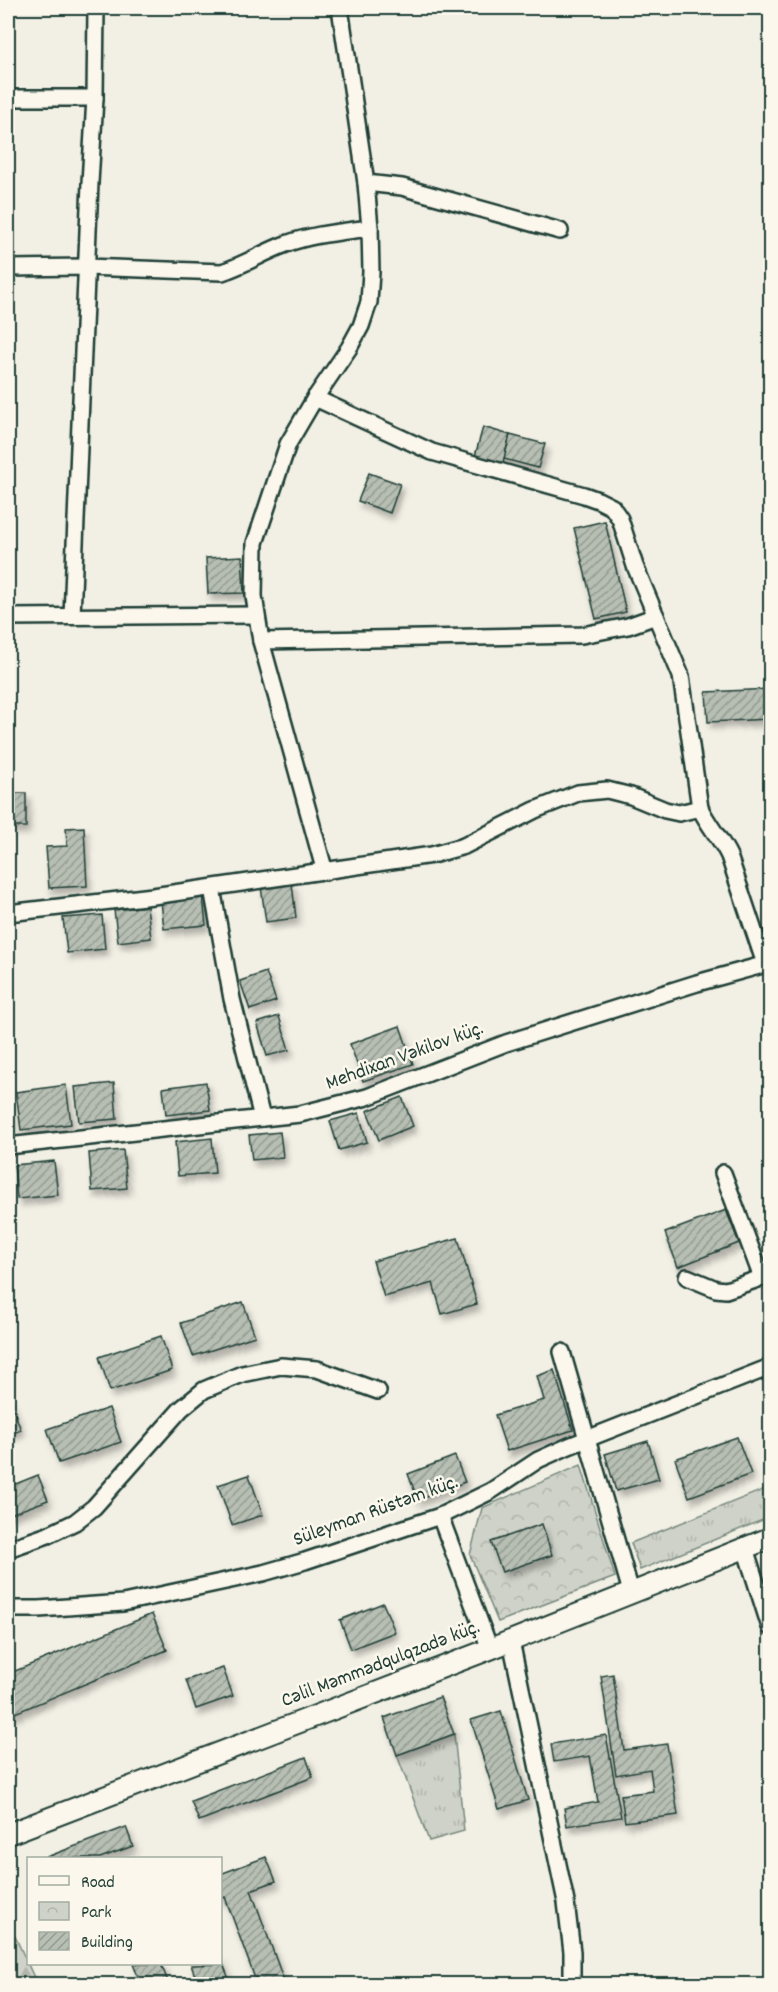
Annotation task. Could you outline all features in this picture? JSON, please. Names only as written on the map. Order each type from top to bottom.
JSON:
[{"type":"street","points":[[72,616],[95,98],[96,8]]},
{"type":"street","points":[[325,872],[261,641],[254,597],[255,543],[288,444],[315,398],[349,348],[369,302],[370,228],[366,183],[340,8]]},
{"type":"street","points":[[8,98],[95,98]]},
{"type":"street","points":[[366,183],[402,187],[560,231]]},
{"type":"street","points":[[8,268],[86,267],[222,272],[239,267],[288,243],[314,236],[370,228]]},
{"type":"street","points":[[315,398],[432,452],[585,495],[612,507],[620,519],[635,566],[681,676],[700,808],[729,856],[768,963]]},
{"type":"street","points":[[8,617],[256,615]]},
{"type":"street","points":[[261,641],[582,635],[628,626],[657,616]]},
{"type":"street","points":[[8,913],[212,888],[432,855],[464,846],[535,810],[578,793],[607,790],[679,813],[700,808]]},
{"type":"street","points":[[212,888],[232,999],[262,1118]]},
{"type":"street","name":"Mehdixan Vəkilov küç.","points":[[8,1146],[300,1114],[367,1097],[506,1043],[697,982],[768,963]]},
{"type":"street","points":[[687,1277],[716,1290],[726,1290],[766,1276],[723,1173]]},
{"type":"street","points":[[562,1352],[631,1592]]},
{"type":"street","points":[[8,1549],[48,1535],[75,1522],[94,1507],[181,1409],[204,1390],[242,1374],[281,1366],[317,1369],[378,1391]]},
{"type":"street","name":"Süleyman Rüstəm küç.","points":[[8,1609],[123,1603],[263,1573],[440,1516],[491,1491],[538,1460],[771,1367]]},
{"type":"street","points":[[440,1516],[490,1649]]},
{"type":"street","name":"Cəlil Məmmədqulqzadə küç.","points":[[8,1834],[511,1641],[771,1538]]},
{"type":"street","points":[[745,1548],[771,1627]]},
{"type":"street","points":[[511,1641],[566,1902],[572,1952],[572,1984]]},
{"type":"green space","points":[[581,1465],[615,1577],[498,1622],[470,1555],[482,1508]]},
{"type":"green space","points":[[770,1487],[770,1517],[640,1570],[631,1543]]},
{"type":"green space","points":[[454,1734],[464,1831],[429,1841],[397,1755]]},
{"type":"green space","points":[[8,1921],[37,1984],[8,1984]]},
{"type":"building","points":[[483,427],[510,435],[503,463],[475,456]]},
{"type":"building","points":[[510,435],[545,444],[538,468],[504,459]]},
{"type":"building","points":[[369,473],[400,484],[390,513],[358,501]]},
{"type":"building","points":[[605,521],[626,612],[596,619],[574,528]]},
{"type":"building","points":[[242,556],[244,593],[208,594],[206,558]]},
{"type":"building","points":[[770,689],[770,719],[708,722],[706,692]]},
{"type":"building","points":[[8,793],[26,793],[26,827],[8,827]]},
{"type":"building","points":[[84,827],[87,886],[49,888],[46,847],[67,846],[66,828]]},
{"type":"building","points":[[292,883],[296,918],[266,922],[261,887]]},
{"type":"building","points":[[203,897],[206,925],[164,929],[161,901]]},
{"type":"building","points":[[147,906],[151,938],[118,942],[114,910]]},
{"type":"building","points":[[102,915],[105,949],[67,953],[63,918]]},
{"type":"building","points":[[266,972],[276,1001],[250,1010],[240,981]]},
{"type":"building","points":[[279,1016],[289,1050],[267,1056],[257,1023]]},
{"type":"building","points":[[400,1026],[413,1064],[363,1081],[350,1044]]},
{"type":"building","points":[[206,1082],[210,1110],[166,1115],[163,1088]]},
{"type":"building","points":[[114,1083],[117,1119],[79,1122],[75,1087]]},
{"type":"building","points":[[66,1085],[71,1124],[21,1130],[16,1092]]},
{"type":"building","points":[[402,1097],[413,1126],[379,1140],[367,1111]]},
{"type":"building","points":[[8,1107],[10,1107],[13,1132],[8,1132]]},
{"type":"building","points":[[359,1113],[367,1142],[339,1150],[330,1121]]},
{"type":"building","points":[[280,1132],[283,1157],[252,1160],[249,1135]]},
{"type":"building","points":[[212,1138],[215,1173],[178,1176],[175,1142]]},
{"type":"building","points":[[123,1150],[127,1188],[92,1191],[89,1153]]},
{"type":"building","points":[[54,1161],[58,1195],[17,1199],[14,1165]]},
{"type":"building","points":[[726,1210],[739,1243],[678,1267],[665,1233]]},
{"type":"building","points":[[458,1238],[477,1304],[442,1314],[433,1283],[384,1297],[373,1261]]},
{"type":"building","points":[[243,1302],[255,1336],[193,1356],[181,1323]]},
{"type":"building","points":[[161,1336],[172,1370],[110,1391],[99,1357]]},
{"type":"building","points":[[554,1370],[573,1430],[507,1451],[495,1415],[544,1400],[537,1376]]},
{"type":"building","points":[[8,1398],[21,1430],[8,1435]]},
{"type":"building","points":[[109,1408],[121,1442],[59,1463],[47,1429]]},
{"type":"building","points":[[737,1437],[751,1474],[689,1497],[675,1459]]},
{"type":"building","points":[[648,1441],[659,1479],[616,1491],[605,1454]]},
{"type":"building","points":[[455,1456],[465,1482],[418,1500],[408,1474]]},
{"type":"building","points":[[38,1475],[48,1500],[8,1515],[8,1487]]},
{"type":"building","points":[[249,1475],[263,1515],[232,1525],[218,1485]]},
{"type":"building","points":[[542,1524],[552,1555],[502,1572],[491,1542]]},
{"type":"building","points":[[383,1603],[395,1632],[351,1649],[340,1620]]},
{"type":"building","points":[[152,1614],[167,1650],[8,1716],[8,1674]]},
{"type":"building","points":[[223,1668],[233,1696],[196,1709],[186,1680]]},
{"type":"building","points":[[613,1674],[624,1750],[667,1744],[678,1815],[625,1822],[621,1795],[653,1791],[650,1769],[616,1775],[601,1676]]},
{"type":"building","points":[[440,1697],[454,1734],[397,1755],[384,1718]]},
{"type":"building","points":[[501,1711],[528,1800],[499,1809],[471,1720]]},
{"type":"building","points":[[606,1735],[621,1817],[567,1826],[564,1808],[598,1802],[590,1756],[554,1762],[551,1744]]},
{"type":"building","points":[[306,1757],[313,1777],[199,1821],[191,1801]]},
{"type":"building","points":[[126,1827],[133,1846],[103,1857],[47,1857]]},
{"type":"building","points":[[266,1857],[276,1881],[251,1890],[284,1981],[275,1984],[257,1984],[225,1897],[222,1898],[222,1873]]},
{"type":"building","points":[[222,1961],[231,1984],[198,1984],[191,1965],[222,1965]]},
{"type":"building","points":[[133,1965],[161,1965],[169,1984],[141,1984]]}]
